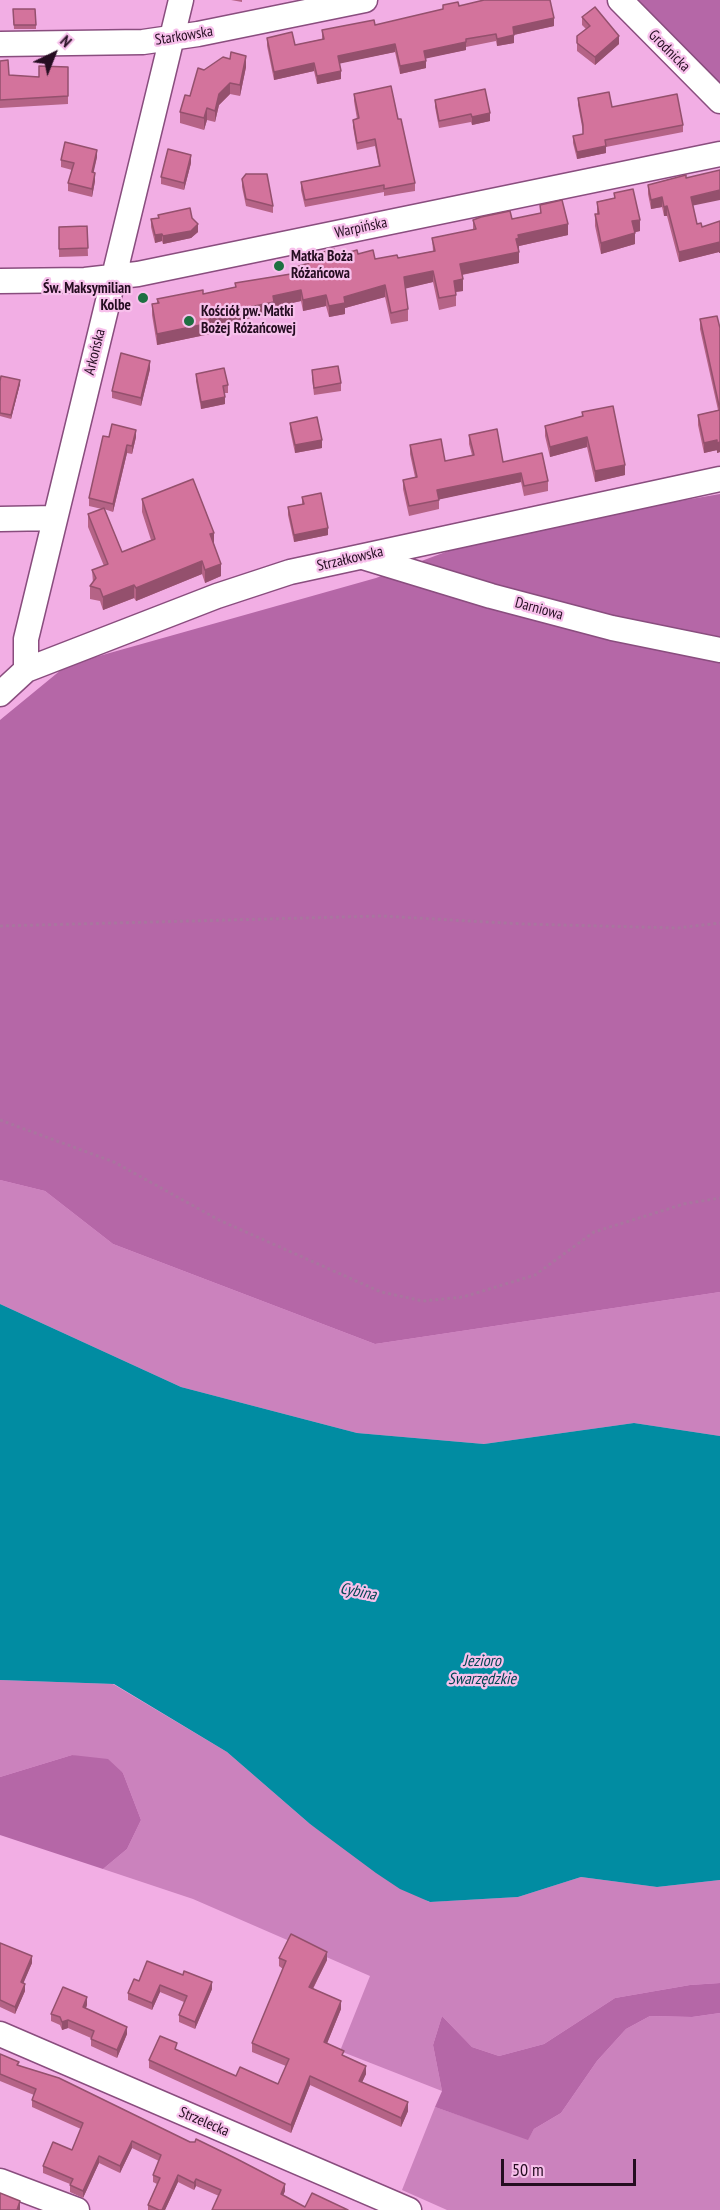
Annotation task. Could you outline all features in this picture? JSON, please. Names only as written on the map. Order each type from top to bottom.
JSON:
[{"type":"street","name":"Arkońska","points":[[26,670],[26,639],[181,0]]},
{"type":"street","name":"Starkowska","points":[[0,44],[143,42],[364,0]]},
{"type":"street","name":"Grodnicka","points":[[620,0],[720,101]]},
{"type":"street","name":"Warpińska","points":[[0,280],[85,280],[150,272],[720,154]]},
{"type":"street","name":"Strzałkowska","points":[[0,694],[26,670],[217,596],[290,572],[720,479]]},
{"type":"street","points":[[0,519],[55,518]]},
{"type":"street","name":"Darniowa","points":[[361,556],[579,619],[720,650]]},
{"type":"street","name":"Strzelecka","points":[[0,2034],[409,2210]]},
{"type":"street","points":[[0,2181],[77,2210]]},
{"type":"path","points":[[0,926],[381,916],[654,928],[678,928],[720,923]]},
{"type":"path","points":[[0,1120],[114,1162],[219,1220],[381,1292],[423,1301],[463,1297],[535,1275],[594,1232],[684,1204],[720,1198]]},
{"type":"shaded area","points":[[635,0],[720,0],[720,95]]},
{"type":"shaded area","points":[[720,494],[720,1292],[375,1344],[113,1244],[45,1191],[0,1180],[0,720],[67,665],[376,578],[499,532]]},
{"type":"shaded area","points":[[0,1180],[45,1191],[113,1244],[375,1344],[720,1292],[720,1436],[634,1423],[484,1444],[357,1433],[181,1387],[0,1304]]},
{"type":"shaded area","points":[[0,1680],[113,1684],[227,1752],[310,1824],[429,1902],[518,1897],[581,1877],[657,1887],[720,1880],[720,1983],[690,1985],[615,1998],[544,2044],[499,2056],[472,2047],[442,2016],[433,2045],[442,2091],[340,2051],[370,1976],[193,1899],[103,1869],[127,1849],[141,1820],[123,1773],[72,1755],[0,1777]]},
{"type":"shaded area","points":[[72,1755],[108,1759],[123,1773],[141,1820],[127,1849],[103,1869],[0,1835],[0,1777]]},
{"type":"shaded area","points":[[720,1983],[720,2013],[692,2017],[650,2016],[626,2029],[597,2061],[561,2113],[534,2129],[528,2140],[435,2107],[442,2091],[433,2045],[442,2016],[472,2047],[499,2056],[544,2044],[615,1998],[690,1985]]},
{"type":"shaded area","points":[[720,2013],[720,2210],[447,2210],[402,2190],[435,2107],[528,2139],[534,2129],[561,2113],[597,2061],[626,2029],[650,2016],[692,2017]]},
{"type":"water","name":"Jezioro Swarzędzkie","points":[[0,1304],[181,1387],[357,1433],[484,1444],[634,1423],[720,1436],[720,1880],[657,1887],[581,1877],[518,1897],[430,1902],[400,1889],[376,1873],[310,1824],[227,1752],[114,1684],[0,1680]]},
{"type":"building","points":[[484,0],[550,0],[554,18],[513,27],[514,35],[497,39],[496,34],[466,39],[466,42],[424,51],[426,61],[400,66],[395,44],[338,56],[341,71],[317,76],[314,63],[274,72],[267,38],[292,32],[295,45],[324,39],[322,30],[374,20],[375,25],[443,9],[443,5],[458,2],[459,6]]},
{"type":"building","points":[[595,7],[619,36],[595,57],[577,43],[577,36],[590,26],[582,17]]},
{"type":"building","points":[[13,9],[35,9],[36,25],[14,25]]},
{"type":"building","points":[[231,52],[246,56],[240,85],[230,83],[219,94],[215,111],[207,108],[204,118],[180,112],[185,95],[190,96],[198,68],[204,70],[223,57],[230,59]]},
{"type":"building","points":[[8,60],[9,75],[39,77],[39,66],[68,67],[68,96],[0,100],[0,61]]},
{"type":"building","points":[[391,86],[415,183],[384,189],[384,185],[305,200],[301,182],[380,166],[375,139],[357,143],[353,120],[359,118],[354,94]]},
{"type":"building","points":[[485,89],[490,113],[472,117],[471,114],[439,121],[435,100]]},
{"type":"building","points":[[609,92],[612,107],[677,94],[683,125],[605,140],[606,146],[577,152],[573,136],[583,134],[578,98]]},
{"type":"building","points":[[65,142],[97,150],[92,172],[95,173],[92,189],[68,183],[74,163],[61,160]]},
{"type":"building","points":[[168,149],[191,155],[184,183],[161,177]]},
{"type":"building","points":[[720,170],[720,190],[691,197],[697,224],[701,223],[702,227],[720,221],[720,242],[679,252],[667,206],[664,207],[662,197],[651,200],[648,185],[686,175],[686,178]]},
{"type":"building","points":[[246,174],[267,174],[273,206],[246,199],[242,179]]},
{"type":"building","points":[[633,189],[640,220],[632,221],[635,233],[601,243],[595,214],[599,214],[597,202],[615,198],[614,193]]},
{"type":"building","points":[[562,200],[568,224],[518,235],[519,238],[516,239],[519,252],[460,264],[463,279],[454,281],[456,295],[439,298],[433,271],[404,277],[408,309],[391,313],[385,285],[344,297],[345,303],[329,306],[326,295],[303,300],[301,290],[273,296],[274,302],[226,312],[227,315],[209,319],[210,323],[157,334],[152,304],[159,303],[157,299],[203,290],[203,294],[236,287],[235,283],[297,273],[296,267],[321,259],[320,253],[334,249],[336,256],[357,250],[358,254],[373,250],[375,259],[397,255],[398,258],[435,251],[432,238],[476,229],[473,220],[510,211],[512,219],[541,213],[540,205]]},
{"type":"building","points":[[190,208],[192,218],[198,224],[191,231],[163,236],[162,234],[155,235],[151,219],[159,218],[158,215]]},
{"type":"building","points":[[87,226],[88,248],[59,249],[59,227]]},
{"type":"building","points":[[717,316],[720,328],[720,410],[700,319]]},
{"type":"building","points":[[121,353],[150,361],[141,398],[112,391]]},
{"type":"building","points":[[338,366],[341,383],[314,388],[312,370]]},
{"type":"building","points":[[224,368],[228,385],[223,386],[225,397],[201,402],[196,374]]},
{"type":"building","points":[[1,376],[20,380],[11,415],[0,413]]},
{"type":"building","points":[[613,406],[625,465],[595,471],[587,437],[550,447],[545,426],[583,416],[582,412]]},
{"type":"building","points":[[720,410],[720,442],[717,443],[717,440],[704,443],[698,415]]},
{"type":"building","points":[[317,417],[322,440],[295,445],[290,423]]},
{"type":"building","points":[[112,424],[136,430],[132,446],[127,445],[113,504],[89,498],[103,436],[109,437]]},
{"type":"building","points":[[497,429],[503,462],[542,453],[548,481],[524,486],[521,473],[437,490],[439,500],[409,506],[403,480],[417,477],[410,445],[441,439],[445,461],[474,455],[469,435]]},
{"type":"building","points":[[193,479],[214,533],[210,534],[221,564],[205,570],[202,561],[136,588],[134,585],[103,597],[100,589],[90,586],[96,578],[92,570],[108,564],[88,514],[104,508],[122,552],[155,539],[142,499]]},
{"type":"building","points":[[321,493],[328,528],[294,535],[288,507],[304,504],[302,497]]},
{"type":"building","points":[[291,1934],[327,1952],[309,1987],[341,2001],[324,2042],[344,2051],[342,2055],[366,2066],[359,2081],[408,2102],[401,2118],[310,2076],[291,2125],[149,2060],[160,2036],[177,2043],[175,2049],[236,2076],[240,2067],[278,2084],[289,2059],[252,2043],[286,1961],[279,1958]]},
{"type":"building","points":[[0,1943],[32,1956],[21,1982],[25,1984],[15,2007],[0,2000]]},
{"type":"building","points":[[147,1961],[183,1975],[184,1971],[212,1982],[195,2022],[179,2015],[187,1996],[160,1985],[152,2003],[128,1993],[134,1979],[139,1981]]},
{"type":"building","points":[[63,1987],[87,1997],[83,2007],[127,2027],[117,2050],[91,2039],[94,2031],[68,2020],[62,2022],[60,2017],[51,2014]]},
{"type":"building","points":[[0,2054],[19,2062],[17,2065],[59,2078],[190,2142],[195,2142],[196,2139],[237,2159],[285,2184],[281,2194],[305,2207],[312,2193],[348,2210],[212,2210],[221,2190],[196,2179],[194,2183],[178,2175],[162,2210],[159,2210],[148,2205],[160,2178],[153,2175],[161,2155],[132,2141],[120,2166],[99,2156],[83,2191],[70,2185],[73,2179],[43,2166],[53,2142],[72,2150],[83,2123],[32,2100],[36,2089],[0,2074]]},
{"type":"building","points":[[0,2193],[20,2201],[17,2210],[0,2210]]},
{"type":"place","name":"Matka Boża Różańcowa","points":[[279,266]]},
{"type":"place","name":"Św. Maksymilian Kolbe","points":[[143,298]]},
{"type":"place","name":"Kościół pw. Matki Bożej Różańcowej","points":[[189,321]]},
{"type":"water label","name":"Cybina","points":[[358,1592]]}]
